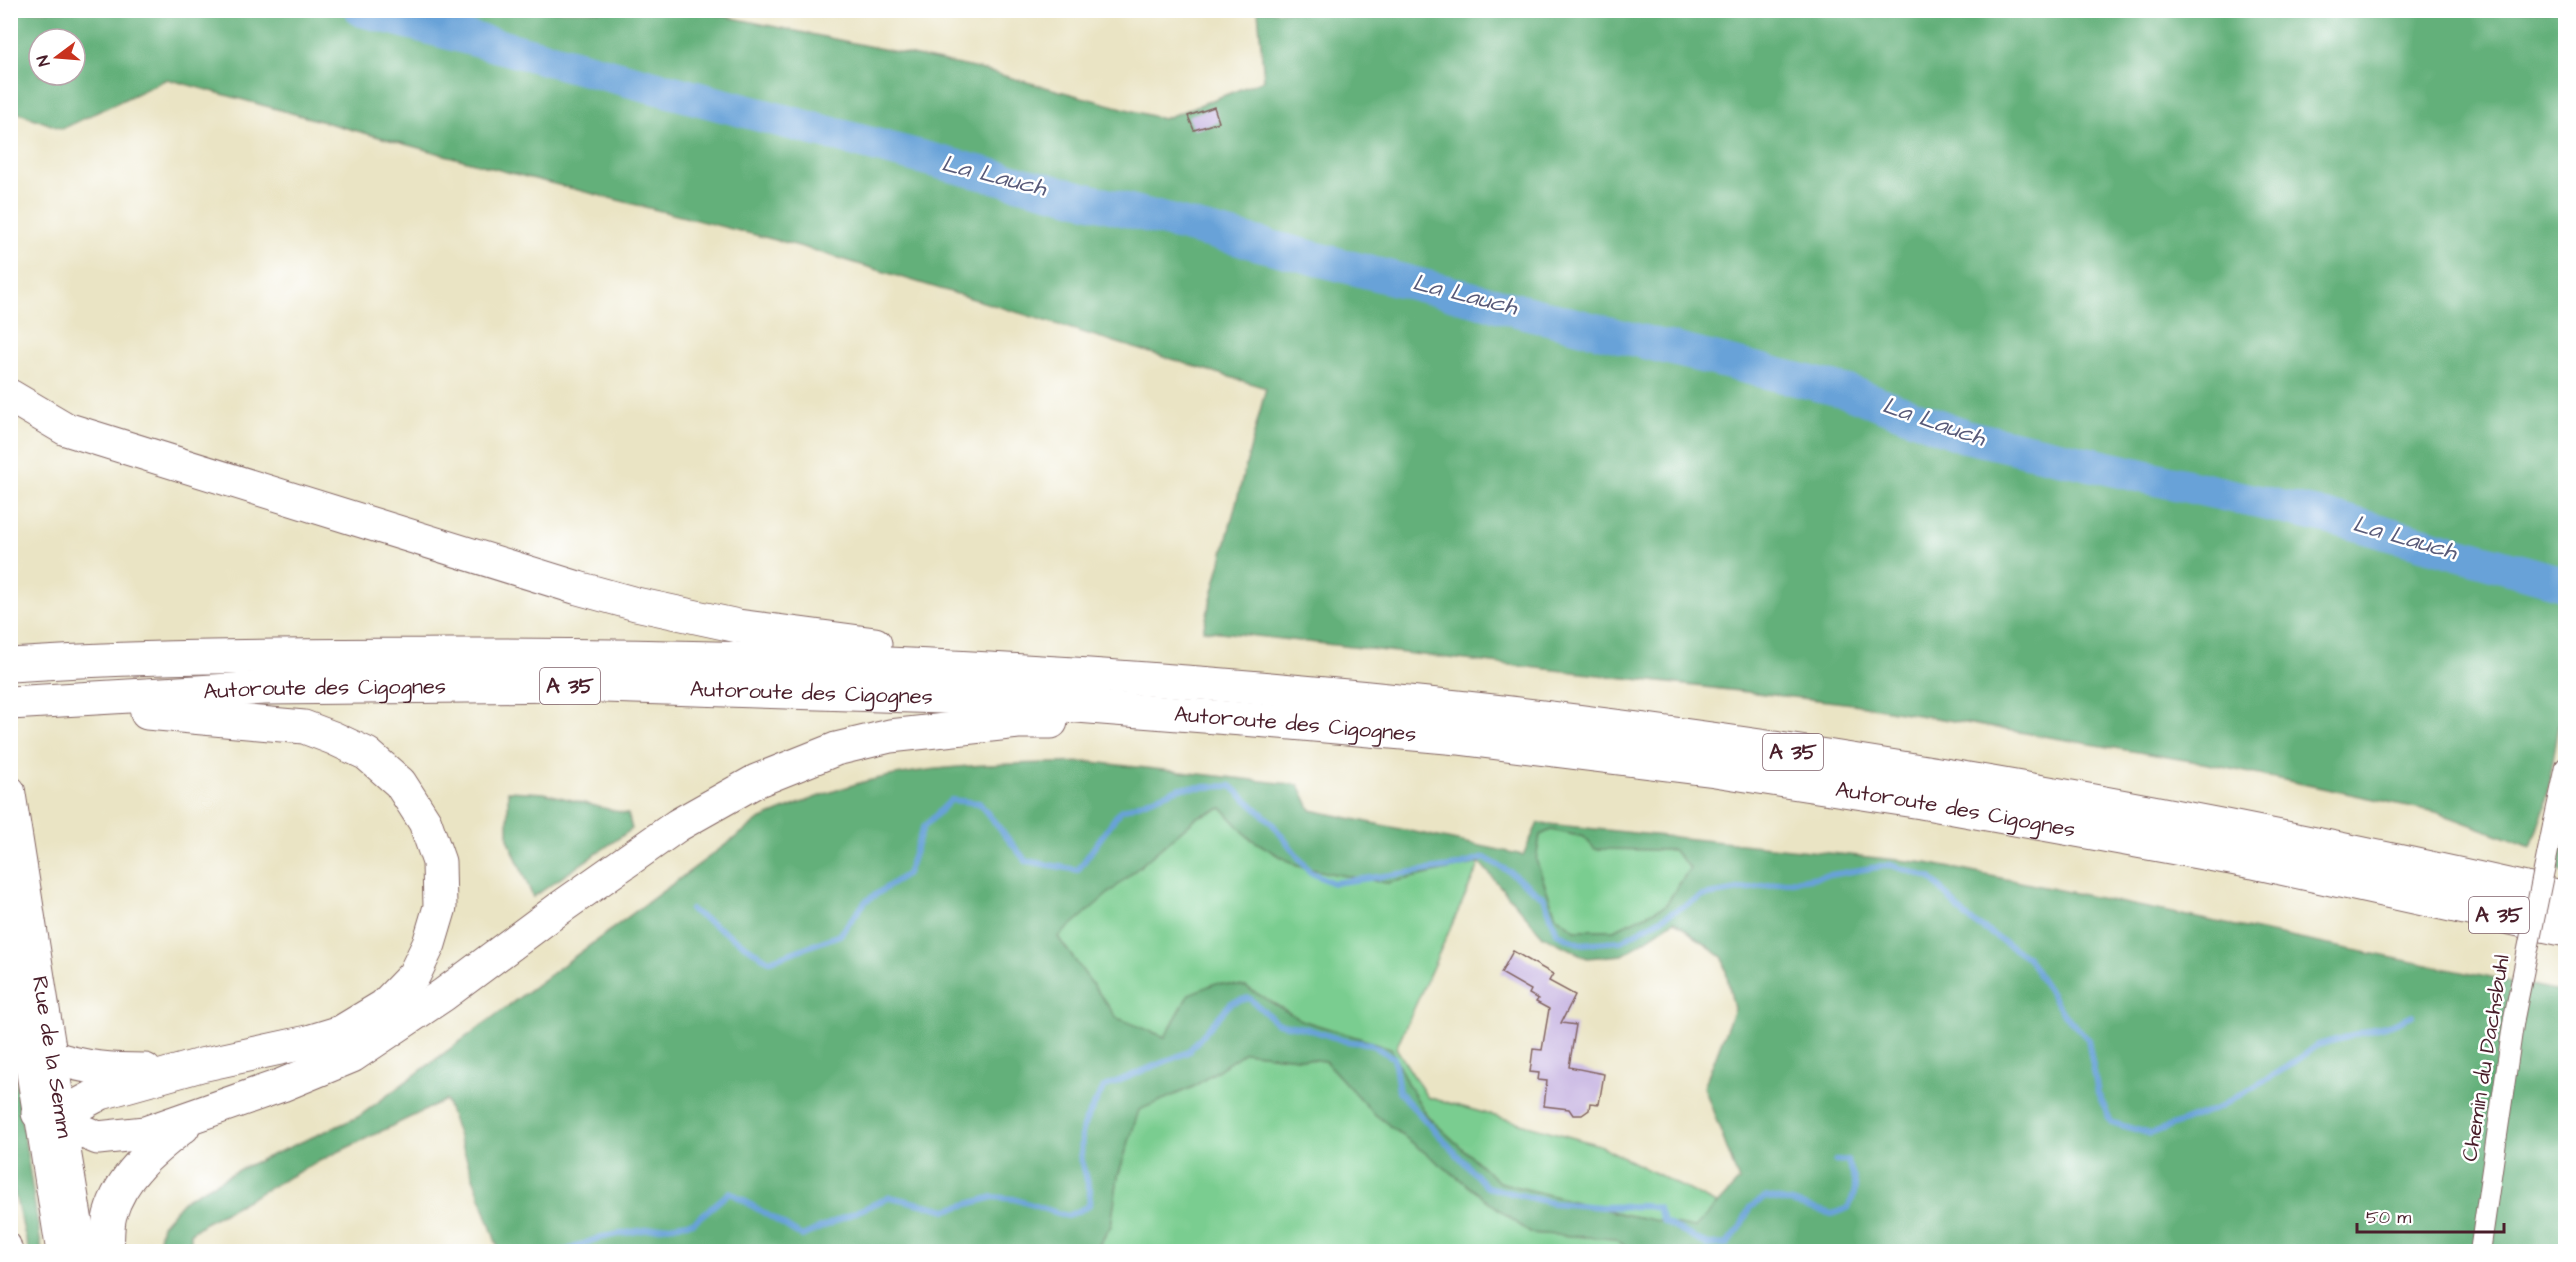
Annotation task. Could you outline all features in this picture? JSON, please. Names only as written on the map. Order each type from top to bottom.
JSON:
[{"type":"highway","points":[[10,396],[66,429],[578,588],[636,604],[738,627],[916,650],[938,665]]},
{"type":"highway","name":"Autoroute des Cigognes","points":[[10,665],[267,656],[547,655],[938,665],[1155,680],[1436,705],[1928,772],[2258,831],[2565,898]]},
{"type":"highway","name":"Autoroute des Cigognes","points":[[10,703],[265,688],[574,686],[974,698],[1458,738],[1738,774],[1922,802],[2253,862],[2565,930]]},
{"type":"highway","points":[[47,1122],[74,1128],[98,1138],[145,1133],[199,1115],[351,1056],[443,995],[560,908],[678,825],[756,781],[836,749],[890,736],[1017,722],[1081,721],[1129,711]]},
{"type":"highway","points":[[10,714],[25,717],[153,713],[304,727],[367,754],[400,783],[425,822],[439,862],[440,907],[429,944],[414,975],[384,1006],[341,1032],[308,1042],[201,1065],[101,1093],[47,1122]]},
{"type":"highway","points":[[52,1057],[73,1064],[103,1069],[144,1070],[201,1065]]},
{"type":"highway","points":[[107,1251],[110,1216],[123,1184],[151,1151],[199,1115]]},
{"type":"main road","name":"Rue de la Semm","points":[[10,792],[52,1057],[47,1122],[60,1251]]},
{"type":"main road","name":"Rue de la Semm","points":[[10,938],[47,1122],[84,1251]]},
{"type":"street","name":"Chemin du Dachsbuhl","points":[[2480,1251],[2514,1018],[2565,767]]},
{"type":"street","points":[[10,1243],[13,1251]]},
{"type":"green space","points":[[10,11],[699,11],[979,69],[1163,119],[1264,80],[1258,11],[2565,11],[2566,687],[2545,806],[2531,847],[2436,812],[2203,763],[1853,704],[1203,630],[1266,388],[799,246],[507,172],[167,79],[62,129],[11,110]]},
{"type":"green space","points":[[1092,762],[1299,785],[1311,810],[1523,855],[1538,823],[1927,863],[2565,993],[2565,1251],[1631,1251],[1616,1239],[1530,1233],[1372,1112],[1325,1061],[1245,1052],[1193,1087],[1139,1110],[1118,1176],[1111,1226],[1095,1251],[499,1251],[446,1100],[311,1165],[205,1223],[191,1233],[191,1251],[156,1252],[162,1225],[184,1200],[240,1169],[358,1117],[759,820],[839,789],[895,775],[979,766]],"holes":[[[1222,808],[1249,838],[1297,866],[1387,883],[1480,863],[1543,936],[1587,958],[1623,955],[1674,921],[1723,958],[1734,1009],[1704,1087],[1739,1181],[1695,1228],[1622,1214],[1499,1182],[1428,1117],[1407,1083],[1391,1048],[1301,1020],[1246,987],[1216,983],[1189,994],[1165,1037],[1117,1018],[1058,937],[1197,817]],[[1551,830],[1584,837],[1595,849],[1673,850],[1690,868],[1665,906],[1614,930],[1575,930],[1556,916],[1536,860],[1540,835]]]},
{"type":"green space","points":[[508,791],[544,793],[628,814],[632,829],[533,897],[508,839]]},
{"type":"green space","points":[[1222,808],[1249,838],[1297,866],[1387,883],[1480,863],[1396,1048],[1427,1097],[1599,1145],[1718,1205],[1695,1229],[1622,1214],[1499,1182],[1428,1117],[1407,1083],[1391,1048],[1301,1020],[1246,987],[1189,994],[1165,1037],[1117,1018],[1057,937],[1197,817]]},
{"type":"green space","points":[[2565,808],[2565,872],[2557,870]]},
{"type":"green space","points":[[1551,830],[1584,837],[1595,849],[1673,850],[1690,868],[1665,906],[1614,930],[1575,930],[1556,916],[1536,860],[1540,835]]},
{"type":"green space","points":[[11,1051],[42,1251],[29,1251],[11,1180]]},
{"type":"green space","points":[[1245,1052],[1325,1061],[1372,1112],[1530,1233],[1616,1239],[1631,1251],[1095,1252],[1111,1226],[1118,1176],[1139,1109],[1193,1087]]},
{"type":"building","points":[[1214,107],[1219,122],[1194,130],[1188,116]]},
{"type":"building","points":[[1513,951],[1553,974],[1549,981],[1575,995],[1561,1023],[1576,1025],[1569,1067],[1604,1074],[1599,1104],[1590,1103],[1589,1110],[1582,1115],[1573,1115],[1569,1109],[1544,1106],[1547,1081],[1538,1080],[1539,1073],[1530,1072],[1533,1049],[1542,1050],[1549,1009],[1536,1002],[1538,999],[1529,994],[1531,990],[1501,973]]},
{"type":"waterway","name":"La Lauch","points":[[362,10],[966,169],[1599,331],[1849,392],[1965,436],[2348,522],[2566,584]]},
{"type":"waterway","points":[[691,910],[769,961],[840,935],[866,901],[907,874],[923,828],[951,800],[979,803],[1026,861],[1078,870],[1120,811],[1180,788],[1231,786],[1270,821],[1310,872],[1333,883],[1457,866],[1485,858],[1510,872],[1544,898],[1557,933],[1580,944],[1621,941],[1702,896],[1890,865],[1931,878],[1966,917],[2028,958],[2063,1013],[2088,1039],[2098,1093],[2111,1122],[2150,1134],[2218,1108],[2289,1066],[2318,1045],[2392,1024],[2413,1015]]},
{"type":"waterway","points":[[563,1252],[601,1237],[694,1222],[730,1192],[802,1236],[890,1197],[947,1210],[993,1197],[1014,1199],[1067,1216],[1089,1206],[1090,1190],[1081,1161],[1082,1134],[1085,1122],[1104,1087],[1188,1052],[1231,1003],[1249,998],[1277,1023],[1308,1029],[1345,1041],[1370,1044],[1394,1058],[1399,1092],[1487,1187],[1552,1203],[1658,1208],[1664,1222],[1708,1245],[1727,1244],[1740,1228],[1750,1207],[1766,1197],[1832,1214],[1848,1208],[1854,1195],[1854,1179],[1847,1160],[1836,1161]]}]
